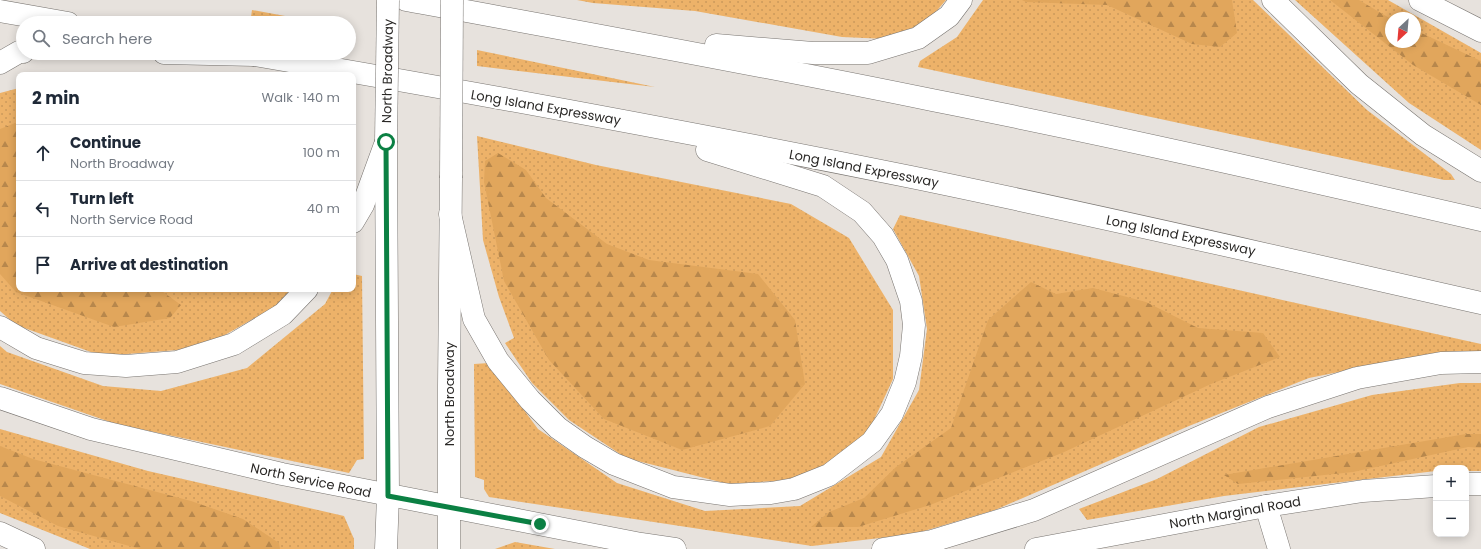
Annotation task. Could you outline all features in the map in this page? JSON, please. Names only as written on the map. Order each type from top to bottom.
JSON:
[{"type":"main road","name":"North Broadway","points":[[386,549],[388,496],[386,142],[388,0]]},
{"type":"main road","points":[[406,0],[611,37],[934,100],[1270,172],[1481,220]]},
{"type":"main road","name":"North Broadway","points":[[449,549],[452,0]]},
{"type":"main road","points":[[611,37],[813,53],[868,53],[918,38],[949,16],[961,0]]},
{"type":"main road","points":[[1273,0],[1359,84],[1423,135],[1481,171]]},
{"type":"main road","points":[[1420,0],[1481,31]]},
{"type":"main road","points":[[0,11],[28,16]]},
{"type":"main road","points":[[0,63],[16,54]]},
{"type":"main road","name":"Long Island Expressway","points":[[283,60],[350,72]]},
{"type":"main road","name":"Long Island Expressway","points":[[356,73],[598,116],[911,177],[1246,249],[1481,303]]},
{"type":"main road","points":[[450,214],[474,319],[498,361],[530,400],[558,428],[585,447],[614,464],[673,487],[730,495],[771,493],[794,489],[829,475],[872,442],[892,414],[905,382],[911,356],[914,325],[911,301],[897,260],[883,236],[862,212],[823,186],[598,116]]},
{"type":"main road","points":[[356,217],[363,205],[386,142]]},
{"type":"main road","points":[[0,326],[36,348],[84,364],[126,366],[177,362],[234,344],[283,314],[304,292]]},
{"type":"main road","points":[[883,549],[932,541],[1034,510],[1268,407],[1357,378],[1441,363],[1481,362]]},
{"type":"main road","name":"North Service Road","points":[[0,398],[91,430],[282,474],[388,496],[641,544],[675,549]]},
{"type":"main road","points":[[1469,484],[1481,484]]},
{"type":"main road","name":"North Marginal Road","points":[[1036,549],[1266,506],[1363,491],[1433,486]]},
{"type":"main road","points":[[1266,506],[1278,549]]},
{"type":"main road","points":[[0,533],[34,549]]},
{"type":"shaded area","points":[[577,0],[946,0],[928,21],[887,39],[842,37],[695,11],[593,3]]},
{"type":"shaded area","points":[[983,0],[1253,0],[1367,110],[1451,174],[1455,180],[1444,180],[918,67],[920,61],[957,37]]},
{"type":"shaded area","points":[[1295,0],[1388,0],[1409,12],[1385,12],[1385,48],[1421,48],[1421,19],[1481,53],[1481,150],[1409,103]]},
{"type":"shaded area","points":[[252,10],[285,16],[251,16]]},
{"type":"shaded area","points":[[477,50],[655,87],[477,66]]},
{"type":"shaded area","points":[[16,89],[16,292],[288,292],[276,306],[202,348],[102,356],[16,325],[0,311],[0,93]]},
{"type":"shaded area","points":[[477,136],[596,165],[791,204],[849,238],[893,310],[893,379],[867,435],[807,479],[728,484],[626,458],[569,420],[532,383],[505,343],[514,338],[499,297],[483,240]]},
{"type":"shaded area","points":[[900,215],[1481,344],[1481,353],[1413,357],[1309,378],[1189,426],[995,510],[914,534],[812,546],[489,497],[484,489],[484,480],[475,477],[474,364],[489,363],[538,429],[617,483],[705,511],[800,506],[881,457],[919,390],[927,329],[919,276],[893,229]]},
{"type":"shaded area","points":[[356,275],[362,276],[364,459],[357,460],[349,473],[116,424],[0,384],[0,346],[7,352],[103,386],[161,391],[247,368],[325,304],[331,292],[356,292]]},
{"type":"shaded area","points":[[1460,383],[1481,383],[1481,471],[1469,471],[1469,465],[1433,465],[1433,471],[1224,496],[1087,520],[1079,509],[1157,479],[1259,427],[1372,395]]},
{"type":"shaded area","points":[[0,429],[148,471],[344,516],[354,539],[354,549],[90,549],[0,513]]},
{"type":"shaded area","points":[[515,542],[555,549],[495,549]]},
{"type":"green space","points":[[1022,0],[1232,0],[1237,33],[1220,47],[1192,44],[1107,5],[1026,2]]},
{"type":"green space","points":[[1330,0],[1359,0],[1385,15],[1385,43]]},
{"type":"green space","points":[[1421,33],[1481,61],[1481,105],[1413,65],[1391,48],[1421,48]]},
{"type":"green space","points":[[16,124],[16,292],[0,274],[0,129]]},
{"type":"green space","points":[[498,153],[526,170],[546,198],[607,244],[649,260],[758,274],[795,320],[805,384],[770,426],[682,450],[604,419],[549,360],[504,281],[484,182],[485,161]]},
{"type":"green space","points":[[1031,282],[1056,294],[1093,288],[1146,302],[1198,328],[1263,333],[1280,357],[1211,384],[1062,453],[930,505],[858,527],[811,527],[829,512],[864,498],[896,467],[951,428],[988,320]]},
{"type":"green space","points":[[16,292],[163,292],[181,305],[170,318],[114,327]]},
{"type":"green space","points":[[1466,434],[1481,434],[1481,448],[1468,447],[1353,472],[1238,484],[1224,475]]},
{"type":"green space","points":[[0,446],[33,459],[191,501],[243,519],[279,543],[280,549],[140,549],[58,526],[0,496]]},
{"type":"route","points":[[386,142],[388,496],[540,524]]}]
